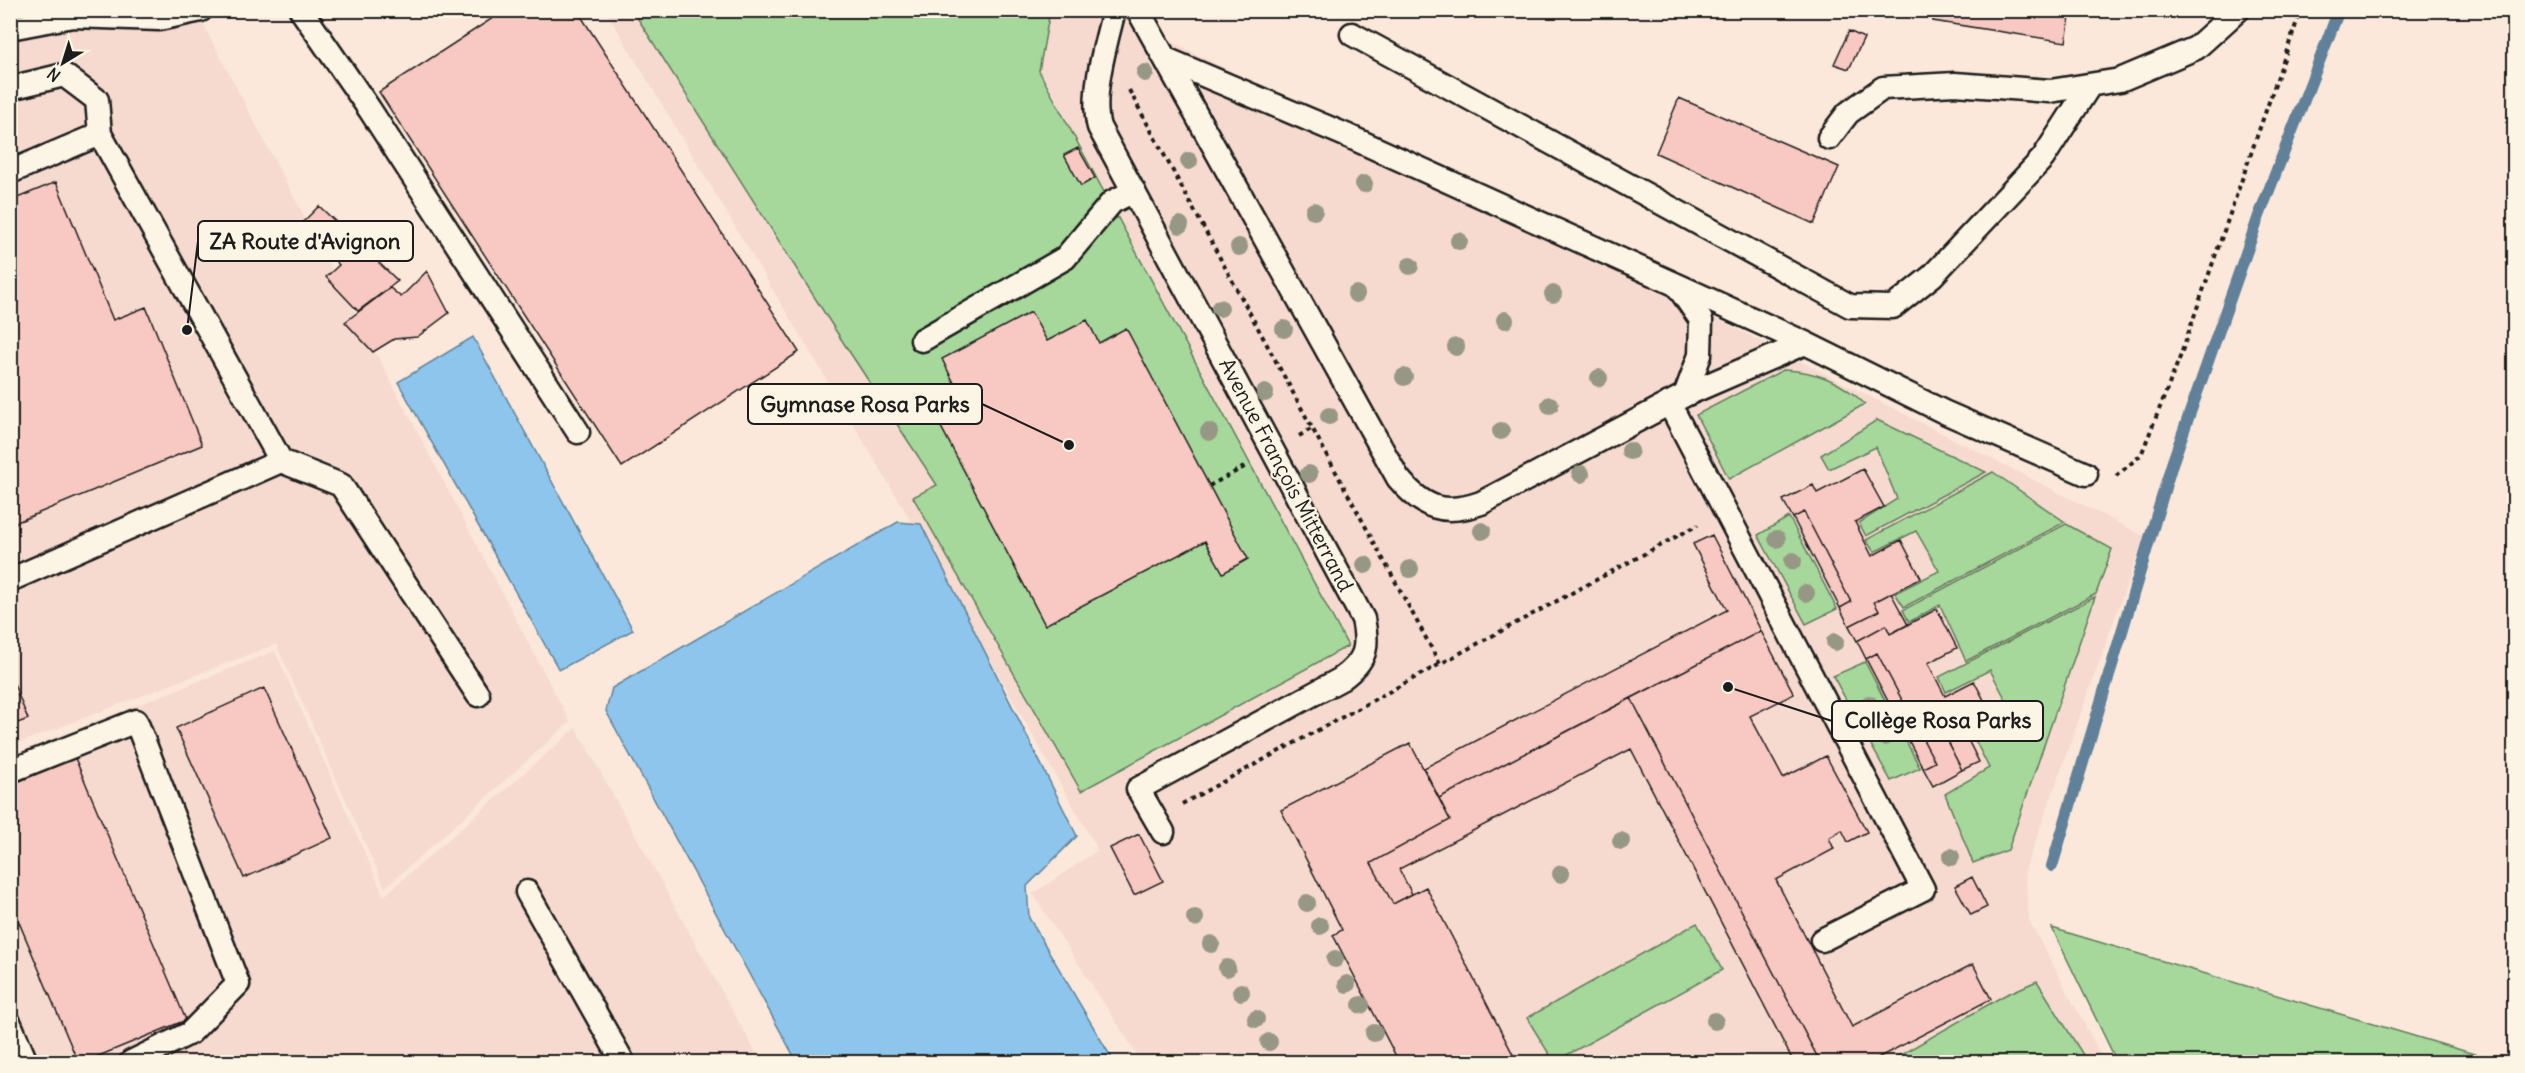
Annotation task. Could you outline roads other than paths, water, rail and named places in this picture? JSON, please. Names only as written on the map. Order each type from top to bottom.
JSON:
[{"type":"lane","points":[[10,28],[73,16],[159,19],[201,10]]},
{"type":"lane","points":[[301,10],[370,110],[578,432]]},
{"type":"lane","name":"Avenue François Mitterrand","points":[[1114,10],[1105,47],[1095,114],[1099,127],[1363,619],[1367,639],[1364,655],[1354,669],[1341,679],[1138,789],[1163,832]]},
{"type":"lane","points":[[1138,10],[1168,60],[1398,478],[1414,498],[1436,508],[1461,510],[1481,503],[1677,399],[1805,343]]},
{"type":"lane","points":[[1829,138],[1848,113],[1883,88],[1955,84],[2050,91],[2120,80],[2196,48],[2238,10]]},
{"type":"lane","points":[[1352,34],[1850,306],[1893,307],[1932,276],[2043,158],[2090,85]]},
{"type":"lane","points":[[1168,60],[1348,136],[1805,343],[1944,412],[2086,474]]},
{"type":"lane","points":[[10,88],[64,75],[97,100],[100,134],[281,461],[341,485],[478,695]]},
{"type":"lane","points":[[10,171],[100,134]]},
{"type":"lane","points":[[922,340],[1065,258],[1112,202],[1134,191]]},
{"type":"lane","points":[[1677,286],[1701,320],[1701,355],[1677,399]]},
{"type":"lane","points":[[1677,399],[1923,889],[1821,940]]},
{"type":"lane","points":[[10,580],[281,461]]},
{"type":"lane","points":[[10,771],[136,721],[238,984],[190,1033],[131,1062]]},
{"type":"lane","points":[[527,892],[623,1062]]},
{"type":"lane","points":[[10,1024],[26,1062]]},
{"type":"water","points":[[473,337],[633,630],[559,670],[398,382]]},
{"type":"water","points":[[898,522],[921,524],[1077,836],[1027,886],[1029,918],[1114,1062],[797,1062],[606,711],[612,688]]},
{"type":"waterway","points":[[2052,866],[2172,464],[2259,216],[2339,10]]},
{"type":"place","name":"ZA Route d'Avignon","points":[[187,330]]},
{"type":"place","name":"Gymnase Rosa Parks","points":[[1069,445]]},
{"type":"place","name":"Collège Rosa Parks","points":[[1728,687]]}]
